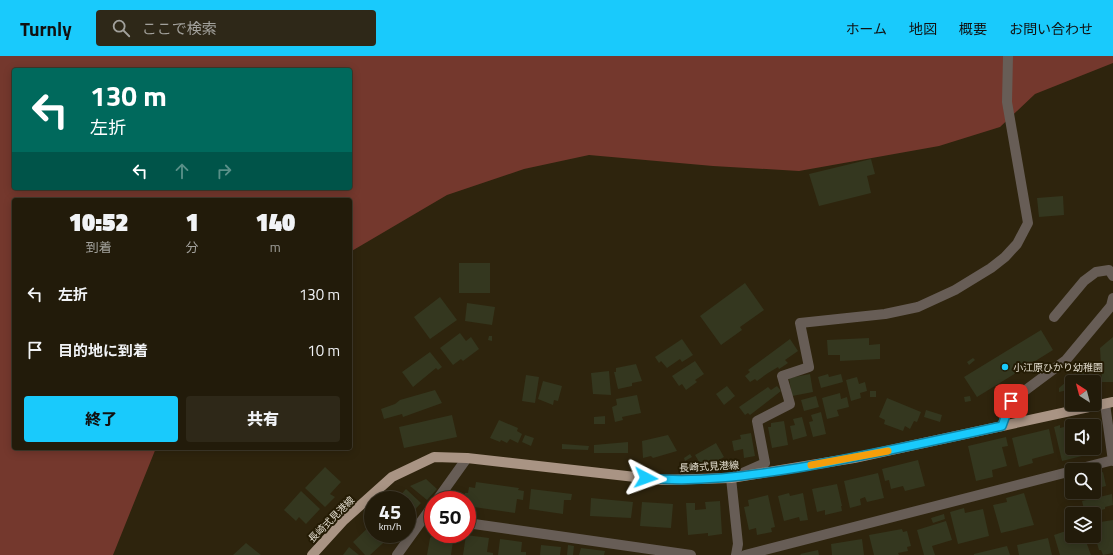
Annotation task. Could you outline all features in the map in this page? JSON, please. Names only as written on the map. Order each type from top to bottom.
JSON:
[{"type":"main road","name":"長崎式見港線","points":[[312,555],[344,520],[392,477],[434,457],[467,458],[662,480],[731,478],[854,458],[1109,403]]},
{"type":"street","points":[[736,555],[738,544],[731,478],[765,463],[757,420],[790,404],[782,376],[809,367],[800,323],[885,314],[918,307],[955,290],[991,268],[1005,257],[1017,244],[1028,223],[1007,102],[1008,56]]},
{"type":"street","points":[[1054,317],[1084,281],[1096,272],[1109,270],[1113,276]]},
{"type":"street","points":[[1002,426],[1011,401],[1066,360],[1111,306],[1113,298]]},
{"type":"street","points":[[1101,463],[1113,460],[1109,403]]},
{"type":"street","points":[[443,491],[467,458]]},
{"type":"street","points":[[745,555],[1065,472]]},
{"type":"street","points":[[397,555],[424,523]]},
{"type":"street","points":[[476,524],[690,555]]},
{"type":"shaded area","points":[[0,56],[1113,56],[1113,63],[1035,94],[1000,127],[939,146],[799,171],[713,166],[589,155],[524,169],[447,195],[352,251],[352,198],[12,198],[12,450],[155,450],[113,555],[0,555]]},
{"type":"building","points":[[871,159],[875,174],[867,176],[871,193],[819,206],[809,174]]},
{"type":"building","points":[[1063,196],[1064,215],[1039,217],[1037,198]]},
{"type":"building","points":[[459,263],[490,263],[490,293],[459,293]]},
{"type":"building","points":[[745,283],[764,310],[740,327],[742,330],[721,345],[700,316]]},
{"type":"building","points":[[440,297],[457,320],[430,339],[414,317]]},
{"type":"building","points":[[467,303],[495,307],[492,325],[465,321]]},
{"type":"building","points":[[1041,330],[1053,350],[977,397],[964,377]]},
{"type":"building","points":[[460,333],[466,341],[471,337],[479,349],[463,361],[461,359],[453,365],[440,348]]},
{"type":"building","points":[[489,336],[492,336],[492,341],[488,340]]},
{"type":"building","points":[[1113,337],[1113,382],[1102,382],[1100,348]]},
{"type":"building","points":[[869,338],[869,345],[880,344],[880,359],[840,361],[840,355],[828,355],[827,340]]},
{"type":"building","points":[[682,339],[693,355],[682,362],[680,359],[667,368],[661,361],[659,363],[655,357]]},
{"type":"building","points":[[790,339],[798,351],[785,360],[788,363],[779,369],[778,367],[757,381],[755,379],[750,382],[745,376],[750,372],[748,370]]},
{"type":"building","points":[[430,352],[442,367],[438,370],[436,368],[413,387],[402,372]]},
{"type":"building","points":[[973,358],[975,360],[969,365],[967,362]]},
{"type":"building","points":[[695,361],[704,374],[695,380],[697,382],[686,390],[682,384],[679,386],[672,376]]},
{"type":"building","points":[[1089,362],[1090,375],[1074,375]]},
{"type":"building","points":[[636,364],[642,381],[632,383],[632,386],[618,389],[614,372],[616,372],[616,368]]},
{"type":"building","points":[[609,371],[611,395],[593,394],[591,373]]},
{"type":"building","points":[[810,374],[813,392],[792,396],[789,378]]},
{"type":"building","points":[[828,374],[829,377],[841,374],[843,382],[821,388],[818,377]]},
{"type":"building","points":[[526,375],[539,377],[535,403],[522,401]]},
{"type":"building","points":[[857,377],[859,384],[865,382],[867,391],[860,393],[861,398],[851,401],[846,380]]},
{"type":"building","points":[[543,381],[562,386],[558,401],[554,400],[553,405],[538,399]]},
{"type":"building","points":[[1065,383],[1065,391],[1059,392],[1059,388]]},
{"type":"building","points":[[727,386],[735,396],[724,405],[716,394]]},
{"type":"building","points":[[777,386],[781,391],[750,415],[748,413],[745,415],[739,407],[768,387],[771,390]]},
{"type":"building","points":[[435,390],[442,403],[403,417],[402,414],[384,419],[381,409],[395,404],[400,400]]},
{"type":"building","points":[[870,391],[876,391],[876,397],[870,397]]},
{"type":"building","points":[[840,393],[841,399],[847,397],[849,407],[837,410],[839,416],[827,419],[822,398]]},
{"type":"building","points":[[637,395],[641,413],[622,417],[623,420],[615,422],[612,407],[617,405],[616,399]]},
{"type":"building","points":[[816,396],[819,407],[804,411],[801,400]]},
{"type":"building","points":[[970,396],[971,401],[965,402],[964,397]]},
{"type":"building","points":[[887,398],[921,412],[917,422],[914,421],[910,429],[905,426],[903,431],[884,424],[885,420],[879,417]]},
{"type":"building","points":[[926,410],[942,415],[940,422],[924,417]]},
{"type":"building","points":[[821,412],[826,434],[813,437],[809,422],[813,421],[811,415]]},
{"type":"building","points":[[452,415],[457,437],[404,448],[399,427]]},
{"type":"building","points":[[605,416],[605,424],[594,424],[594,417]]},
{"type":"building","points":[[802,417],[807,436],[793,440],[790,426],[795,425],[793,419]]},
{"type":"building","points":[[499,420],[518,428],[517,431],[522,434],[518,443],[510,439],[507,443],[490,438]]},
{"type":"building","points":[[784,421],[788,445],[772,448],[768,427],[771,427],[771,423]]},
{"type":"building","points":[[1060,425],[1060,428],[1065,427],[1065,455],[1082,456],[1062,461],[1054,427]]},
{"type":"building","points":[[1049,429],[1054,453],[1032,459],[1033,463],[1019,467],[1012,438]]},
{"type":"building","points":[[751,433],[755,456],[744,458],[743,449],[734,451],[732,441],[741,439],[740,435]]},
{"type":"building","points":[[525,435],[534,438],[531,446],[522,442]]},
{"type":"building","points":[[668,435],[677,451],[653,458],[651,456],[643,458],[642,441]]},
{"type":"building","points":[[1006,437],[1008,446],[1002,447],[1007,466],[992,470],[993,477],[976,481],[968,446]]},
{"type":"building","points":[[628,442],[628,453],[594,453],[594,445]]},
{"type":"building","points":[[716,443],[724,457],[708,466],[706,463],[701,465],[695,455]]},
{"type":"building","points":[[562,444],[589,446],[588,450],[562,449]]},
{"type":"building","points":[[690,454],[692,457],[685,461],[684,458]]},
{"type":"building","points":[[918,460],[925,486],[905,491],[903,486],[891,489],[889,480],[885,481],[882,469]]},
{"type":"building","points":[[325,467],[341,482],[330,494],[335,497],[325,507],[305,488]]},
{"type":"building","points":[[1103,472],[1106,486],[1101,487],[1101,473]]},
{"type":"building","points":[[878,473],[884,498],[867,502],[865,497],[860,499],[861,505],[850,508],[844,481]]},
{"type":"building","points":[[426,479],[437,489],[435,491],[424,491],[424,498],[410,486]]},
{"type":"building","points":[[476,482],[519,488],[518,490],[524,491],[523,500],[517,499],[515,513],[476,507],[476,491],[468,491],[469,487],[475,488]]},
{"type":"building","points":[[837,484],[842,511],[825,515],[825,510],[817,512],[812,489]]},
{"type":"building","points":[[531,489],[572,494],[571,500],[564,500],[563,514],[529,509]]},
{"type":"building","points":[[301,491],[320,509],[306,524],[299,517],[296,521],[284,510]]},
{"type":"building","points":[[789,493],[790,496],[803,493],[808,520],[800,521],[799,517],[784,521],[778,496]]},
{"type":"building","points":[[1024,493],[1034,525],[1001,533],[993,505],[1007,502],[1006,498]]},
{"type":"building","points":[[1112,494],[1113,505],[1105,507],[1105,509],[1101,510],[1101,507],[1083,507],[1082,501],[1101,499],[1101,497]]},
{"type":"building","points":[[768,495],[775,527],[771,528],[772,532],[757,535],[756,528],[749,530],[744,507],[749,506],[748,500]]},
{"type":"building","points":[[416,498],[421,503],[416,508]]},
{"type":"building","points":[[591,498],[633,502],[631,518],[590,516]]},
{"type":"building","points":[[720,501],[722,534],[708,536],[708,533],[688,535],[686,503],[695,503],[695,510],[706,509],[705,502]]},
{"type":"building","points":[[642,502],[673,504],[671,528],[640,526]]},
{"type":"building","points":[[964,508],[965,513],[983,509],[989,536],[958,544],[950,512]]},
{"type":"building","points":[[944,514],[945,519],[933,523],[931,518]]},
{"type":"building","points":[[1113,520],[1113,553],[1103,555],[1101,550],[1099,550],[1097,543],[1101,543],[1101,522]]},
{"type":"building","points":[[946,521],[952,540],[932,546],[935,555],[924,555],[917,530]]},
{"type":"building","points":[[902,529],[903,532],[907,531],[911,546],[907,547],[908,551],[898,553],[899,555],[874,555],[869,535]]},
{"type":"building","points":[[1065,531],[1065,543],[1087,543],[1091,555],[1060,555],[1054,535]]},
{"type":"building","points":[[364,532],[364,543],[383,543],[370,555],[365,555],[353,542]]},
{"type":"building","points":[[476,536],[489,538],[487,552],[493,553],[493,555],[463,555],[465,543],[476,543]]},
{"type":"building","points":[[1048,538],[1052,555],[1019,555],[1017,545]]},
{"type":"building","points":[[500,539],[522,542],[521,552],[526,552],[526,555],[498,555]]},
{"type":"building","points":[[862,539],[864,555],[832,555],[831,544]]},
{"type":"building","points":[[246,543],[261,555],[233,555]]},
{"type":"building","points":[[429,543],[453,543],[451,555],[427,555]]},
{"type":"building","points":[[541,545],[561,547],[560,555],[540,555]]},
{"type":"building","points":[[568,545],[574,546],[573,555],[567,555]]},
{"type":"building","points":[[1007,546],[1010,555],[974,555],[974,554]]},
{"type":"building","points":[[349,547],[359,555],[343,555]]},
{"type":"building","points":[[581,548],[605,551],[604,555],[579,555]]},
{"type":"building","points":[[818,550],[819,555],[800,554]]},
{"type":"slow traffic","points":[[811,465],[888,451]]},
{"type":"place","name":"小江原ひかり幼稚園","points":[[1005,367]]},
{"type":"route","points":[[646,478],[662,480],[731,478],[854,458],[1002,426],[1011,401]]}]
